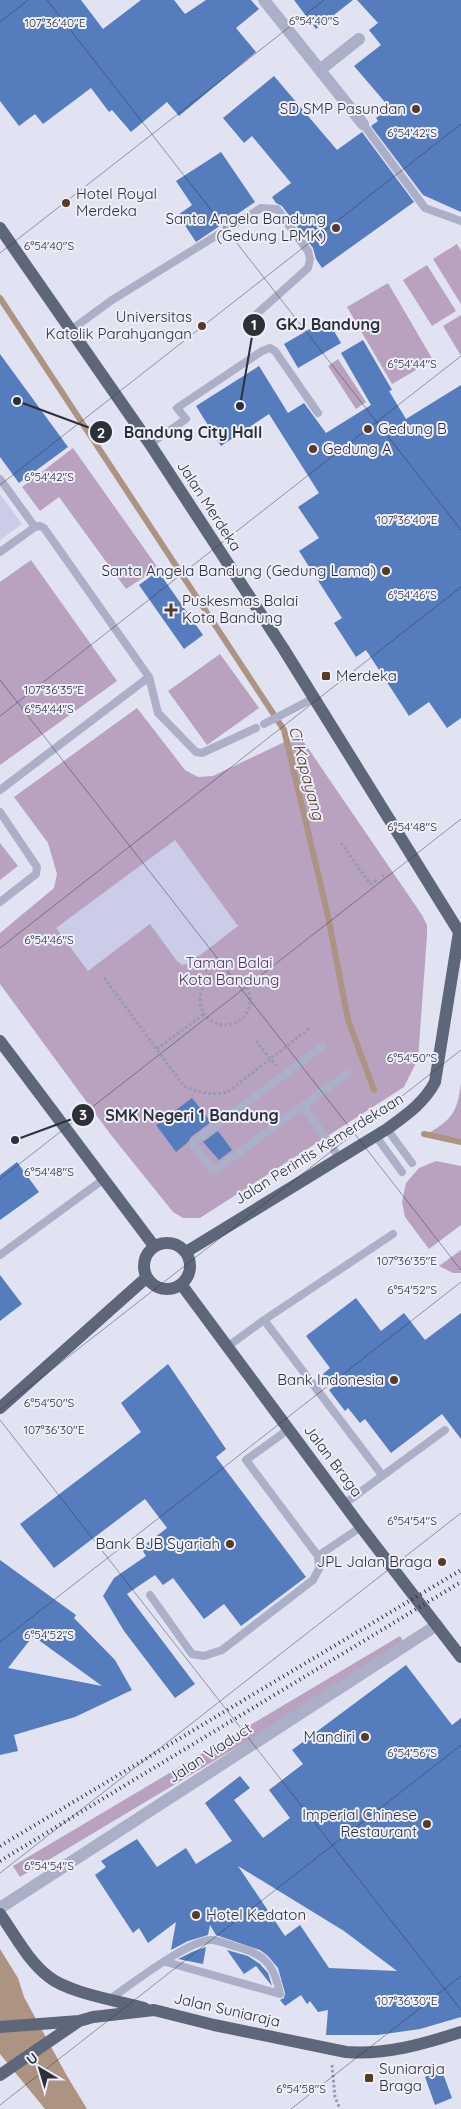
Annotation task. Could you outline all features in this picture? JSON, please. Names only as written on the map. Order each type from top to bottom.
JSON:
[{"type":"main road","name":"Jalan Merdeka","points":[[0,228],[150,444],[314,698],[460,934]]},
{"type":"main road","name":"Jalan Perintis Kemerdekaan","points":[[186,1252],[387,1129],[413,1111],[435,1082],[460,934]]},
{"type":"main road","points":[[0,1041],[154,1246]]},
{"type":"main road","points":[[172,1243],[180,1246],[186,1252],[190,1265],[189,1272],[181,1284],[169,1289],[162,1289],[150,1283],[146,1278],[143,1264],[149,1250],[154,1246],[172,1243]]},
{"type":"main road","points":[[0,1408],[146,1278]]},
{"type":"main road","name":"Jalan Braga","points":[[181,1284],[361,1527],[461,1657]]},
{"type":"main road","points":[[0,1914],[31,1959],[50,1978],[64,1985],[154,2010]]},
{"type":"main road","name":"Jalan Suniaraja","points":[[2,2074],[78,2021],[93,2017],[154,2010],[214,2025],[331,2049],[363,2053],[392,2050],[430,2042],[461,2032]]},
{"type":"main road","points":[[0,2027],[78,2021]]},
{"type":"street","points":[[264,0],[363,124]]},
{"type":"street","points":[[321,69],[359,39]]},
{"type":"street","name":"Jalan Viaduct","points":[[0,1908],[437,1625]]},
{"type":"lane","points":[[363,124],[425,208],[461,221]]},
{"type":"lane","points":[[70,330],[112,300],[260,208],[269,207],[277,209],[308,251],[310,258],[308,268],[252,319]]},
{"type":"lane","points":[[150,444],[186,419],[177,408],[262,351],[270,348],[275,350],[318,413]]},
{"type":"lane","points":[[0,479],[35,527]]},
{"type":"lane","points":[[0,552],[35,527],[40,526],[44,528],[149,677],[158,713],[199,754],[256,728]]},
{"type":"lane","points":[[0,790],[149,677]]},
{"type":"lane","points":[[267,722],[314,698]]},
{"type":"lane","points":[[0,812],[37,867],[36,874],[0,902]]},
{"type":"lane","points":[[323,1046],[194,1142],[194,1146],[212,1169],[216,1170],[348,1073]]},
{"type":"lane","points":[[303,1106],[339,1158]]},
{"type":"lane","points":[[387,1129],[412,1163]]},
{"type":"lane","points":[[375,1135],[402,1172]]},
{"type":"lane","points":[[0,1255],[104,1179]]},
{"type":"lane","points":[[227,1347],[393,1234]]},
{"type":"lane","points":[[264,1320],[382,1475]]},
{"type":"lane","points":[[150,1595],[192,1654],[204,1656],[222,1650],[313,1580],[319,1569],[318,1556],[246,1460],[288,1429]]},
{"type":"lane","points":[[344,1504],[445,1430]]},
{"type":"lane","points":[[318,1556],[361,1527]]},
{"type":"lane","points":[[110,1999],[166,1962],[188,1948],[211,1940],[257,1953],[276,1973],[280,1994],[166,1962]]},
{"type":"path","points":[[341,843],[370,884],[386,874]]},
{"type":"path","points":[[197,957],[212,978]]},
{"type":"path","points":[[225,975],[238,979],[247,989],[250,1002],[248,1009],[240,1020],[228,1024],[215,1022],[204,1014],[201,1008],[201,994],[207,982],[212,978],[225,975]]},
{"type":"path","points":[[104,978],[184,1086],[197,1091],[226,1092],[271,1060],[311,1027]]},
{"type":"path","points":[[157,1049],[204,1014]]},
{"type":"path","points":[[256,1041],[276,1066]]},
{"type":"path","points":[[331,2049],[335,2097],[340,2109]]},
{"type":"green space","points":[[457,244],[461,251],[461,304],[433,259]]},
{"type":"green space","points":[[427,265],[456,311],[432,326],[403,280]]},
{"type":"green space","points":[[388,283],[433,360],[392,384],[347,307]]},
{"type":"green space","points":[[461,315],[461,356],[443,326]]},
{"type":"green space","points":[[338,359],[366,402],[356,409],[328,366]]},
{"type":"green space","points":[[73,448],[158,568],[126,589],[59,497],[40,511],[22,487]]},
{"type":"green space","points":[[31,560],[117,681],[0,765],[0,582]]},
{"type":"green space","points":[[220,654],[259,708],[207,745],[168,691]]},
{"type":"green space","name":"Taman Balai Kota Bandung","points":[[137,708],[185,770],[198,777],[213,776],[299,735],[427,925],[418,1059],[404,1087],[200,1218],[183,1218],[173,1212],[111,1135],[0,984],[0,933],[54,888],[57,874],[48,843],[14,797]]},
{"type":"green space","points":[[0,843],[18,866],[0,880]]},
{"type":"green space","points":[[461,1083],[461,1140],[427,1134],[443,1124],[452,1114],[458,1101]]},
{"type":"green space","points":[[436,1161],[461,1166],[461,1225],[429,1249],[405,1217],[402,1202],[406,1183],[419,1168]]},
{"type":"green space","points":[[461,1250],[461,1273],[453,1273],[439,1266]]},
{"type":"green space","points":[[400,1636],[406,1646],[20,1877],[13,1866]]},
{"type":"shaded area","points":[[0,494],[22,524],[0,540]]},
{"type":"shaded area","points":[[175,840],[238,926],[190,963],[182,965],[150,924],[88,971],[56,928]]},
{"type":"shaded area","points":[[0,1949],[18,1978],[24,1997],[87,2109],[45,2109],[0,2054]]},
{"type":"building","points":[[0,0],[81,0],[103,29],[141,0],[174,0],[185,14],[206,0],[251,0],[259,9],[236,28],[256,52],[179,116],[167,102],[131,132],[112,110],[109,112],[91,88],[43,124],[35,114],[19,126],[0,101]]},
{"type":"building","points":[[294,0],[353,0],[316,29]]},
{"type":"building","points":[[357,0],[461,0],[461,212],[423,195],[371,126],[378,121],[376,118],[390,108],[354,66],[381,45],[369,30],[378,23]]},
{"type":"building","name":"Santa Angela Bandung (Gedung LPMK)","points":[[274,76],[337,150],[362,132],[414,202],[322,268],[316,259],[313,248],[282,206],[276,203],[272,197],[291,183],[252,136],[244,143],[223,118]]},
{"type":"building","points":[[221,152],[255,202],[196,242],[178,215],[192,205],[176,181]]},
{"type":"building","points":[[327,319],[341,343],[298,368],[284,344]]},
{"type":"building","points":[[363,340],[392,390],[389,391],[406,419],[461,385],[461,718],[447,728],[429,702],[409,716],[366,650],[356,657],[334,623],[342,618],[299,551],[319,538],[298,507],[319,493],[269,414],[221,446],[196,406],[259,366],[288,413],[304,403],[326,433],[371,405],[341,353]]},
{"type":"building","points":[[0,354],[68,447],[19,483],[0,457]]},
{"type":"building","name":"Puskesmas Balai Kota Bandung","points":[[158,571],[203,635],[184,649],[139,585]]},
{"type":"building","points":[[192,1098],[211,1122],[191,1137],[176,1152],[156,1125]]},
{"type":"building","points":[[218,1131],[232,1150],[219,1160],[203,1142]]},
{"type":"building","points":[[17,1162],[39,1192],[0,1220],[0,1175]]},
{"type":"building","points":[[0,1275],[22,1304],[0,1321]]},
{"type":"building","name":"Bank Indonesia","points":[[356,1298],[381,1331],[404,1313],[425,1340],[461,1313],[461,1439],[442,1414],[391,1453],[365,1419],[360,1423],[348,1408],[345,1411],[329,1390],[333,1387],[323,1374],[330,1368],[306,1336]]},
{"type":"building","points":[[168,1364],[226,1449],[216,1457],[306,1577],[241,1626],[224,1604],[204,1619],[173,1578],[163,1585],[155,1575],[127,1594],[195,1684],[175,1698],[124,1631],[103,1596],[114,1578],[146,1556],[141,1548],[167,1528],[145,1499],[54,1568],[20,1524],[141,1432],[121,1403]]},
{"type":"building","points":[[0,1560],[76,1615],[74,1618],[115,1660],[132,1690],[75,1717],[14,1735],[18,1751],[0,1755]],"holes":[[[33,1636],[102,1686],[8,1668]]]},
{"type":"building","points":[[406,1665],[452,1725],[461,1718],[461,2017],[420,2029],[378,2035],[326,2035],[328,2010],[318,2012],[310,2001],[307,2004],[301,1995],[285,2006],[280,2000],[284,1998],[285,1993],[278,1968],[260,1950],[216,1935],[210,1925],[208,1935],[188,1941],[171,1950],[176,1922],[148,1943],[139,1928],[133,1933],[95,1875],[106,1867],[101,1861],[137,1839],[157,1867],[186,1848],[196,1864],[232,1841],[205,1803],[240,1776],[250,1788],[234,1800],[263,1838],[290,1818],[269,1790],[303,1764],[292,1750]],"holes":[[[238,1866],[344,1931],[397,1971],[329,1968],[300,1925],[285,1936]]]},
{"type":"building","points":[[206,1947],[203,1964],[178,1959],[192,1952]]},
{"type":"building","points":[[227,1950],[248,1956],[260,1964],[268,1973],[272,1986],[256,1966],[244,1974]]},
{"type":"building","points":[[442,2071],[452,2098],[435,2105],[425,2077]]},
{"type":"waterway","name":"Ci Kapayang","points":[[0,298],[284,730],[328,916],[348,1020],[374,1090]]},
{"type":"waterway","name":"Ci Kapayang","points":[[424,1134],[461,1142]]},
{"type":"railway","points":[[0,1846],[461,1570]]},
{"type":"railway","points":[[0,1861],[461,1582]]},
{"type":"place","name":"SD SMP Pasundan","points":[[416,109]]},
{"type":"place","name":"Hotel Royal Merdeka","points":[[66,203]]},
{"type":"place","name":"Santa Angela Bandung (Gedung LPMK)","points":[[336,228]]},
{"type":"place","name":"Universitas Katolik Parahyangan","points":[[202,326]]},
{"type":"place","name":"Bandung City Hall","points":[[17,401]]},
{"type":"place","name":"GKJ Bandung","points":[[240,406]]},
{"type":"place","name":"Gedung B","points":[[368,429]]},
{"type":"place","name":"Gedung A","points":[[313,449]]},
{"type":"place","name":"Santa Angela Bandung (Gedung Lama)","points":[[386,571]]},
{"type":"place","name":"Puskesmas Balai Kota Bandung","points":[[171,610]]},
{"type":"place","name":"Merdeka","points":[[326,676]]},
{"type":"place","name":"SMK Negeri 1 Bandung","points":[[15,1140]]},
{"type":"place","name":"Bank Indonesia","points":[[394,1380]]},
{"type":"place","name":"Bank BJB Syariah","points":[[230,1544]]},
{"type":"place","name":"JPL Jalan Braga","points":[[442,1562]]},
{"type":"place","name":"Mandiri","points":[[365,1737]]},
{"type":"place","name":"Imperial Chinese Restaurant","points":[[427,1824]]},
{"type":"place","name":"Hotel Kedaton","points":[[196,1915]]},
{"type":"place","name":"Suniaraja Braga","points":[[369,2078]]}]
